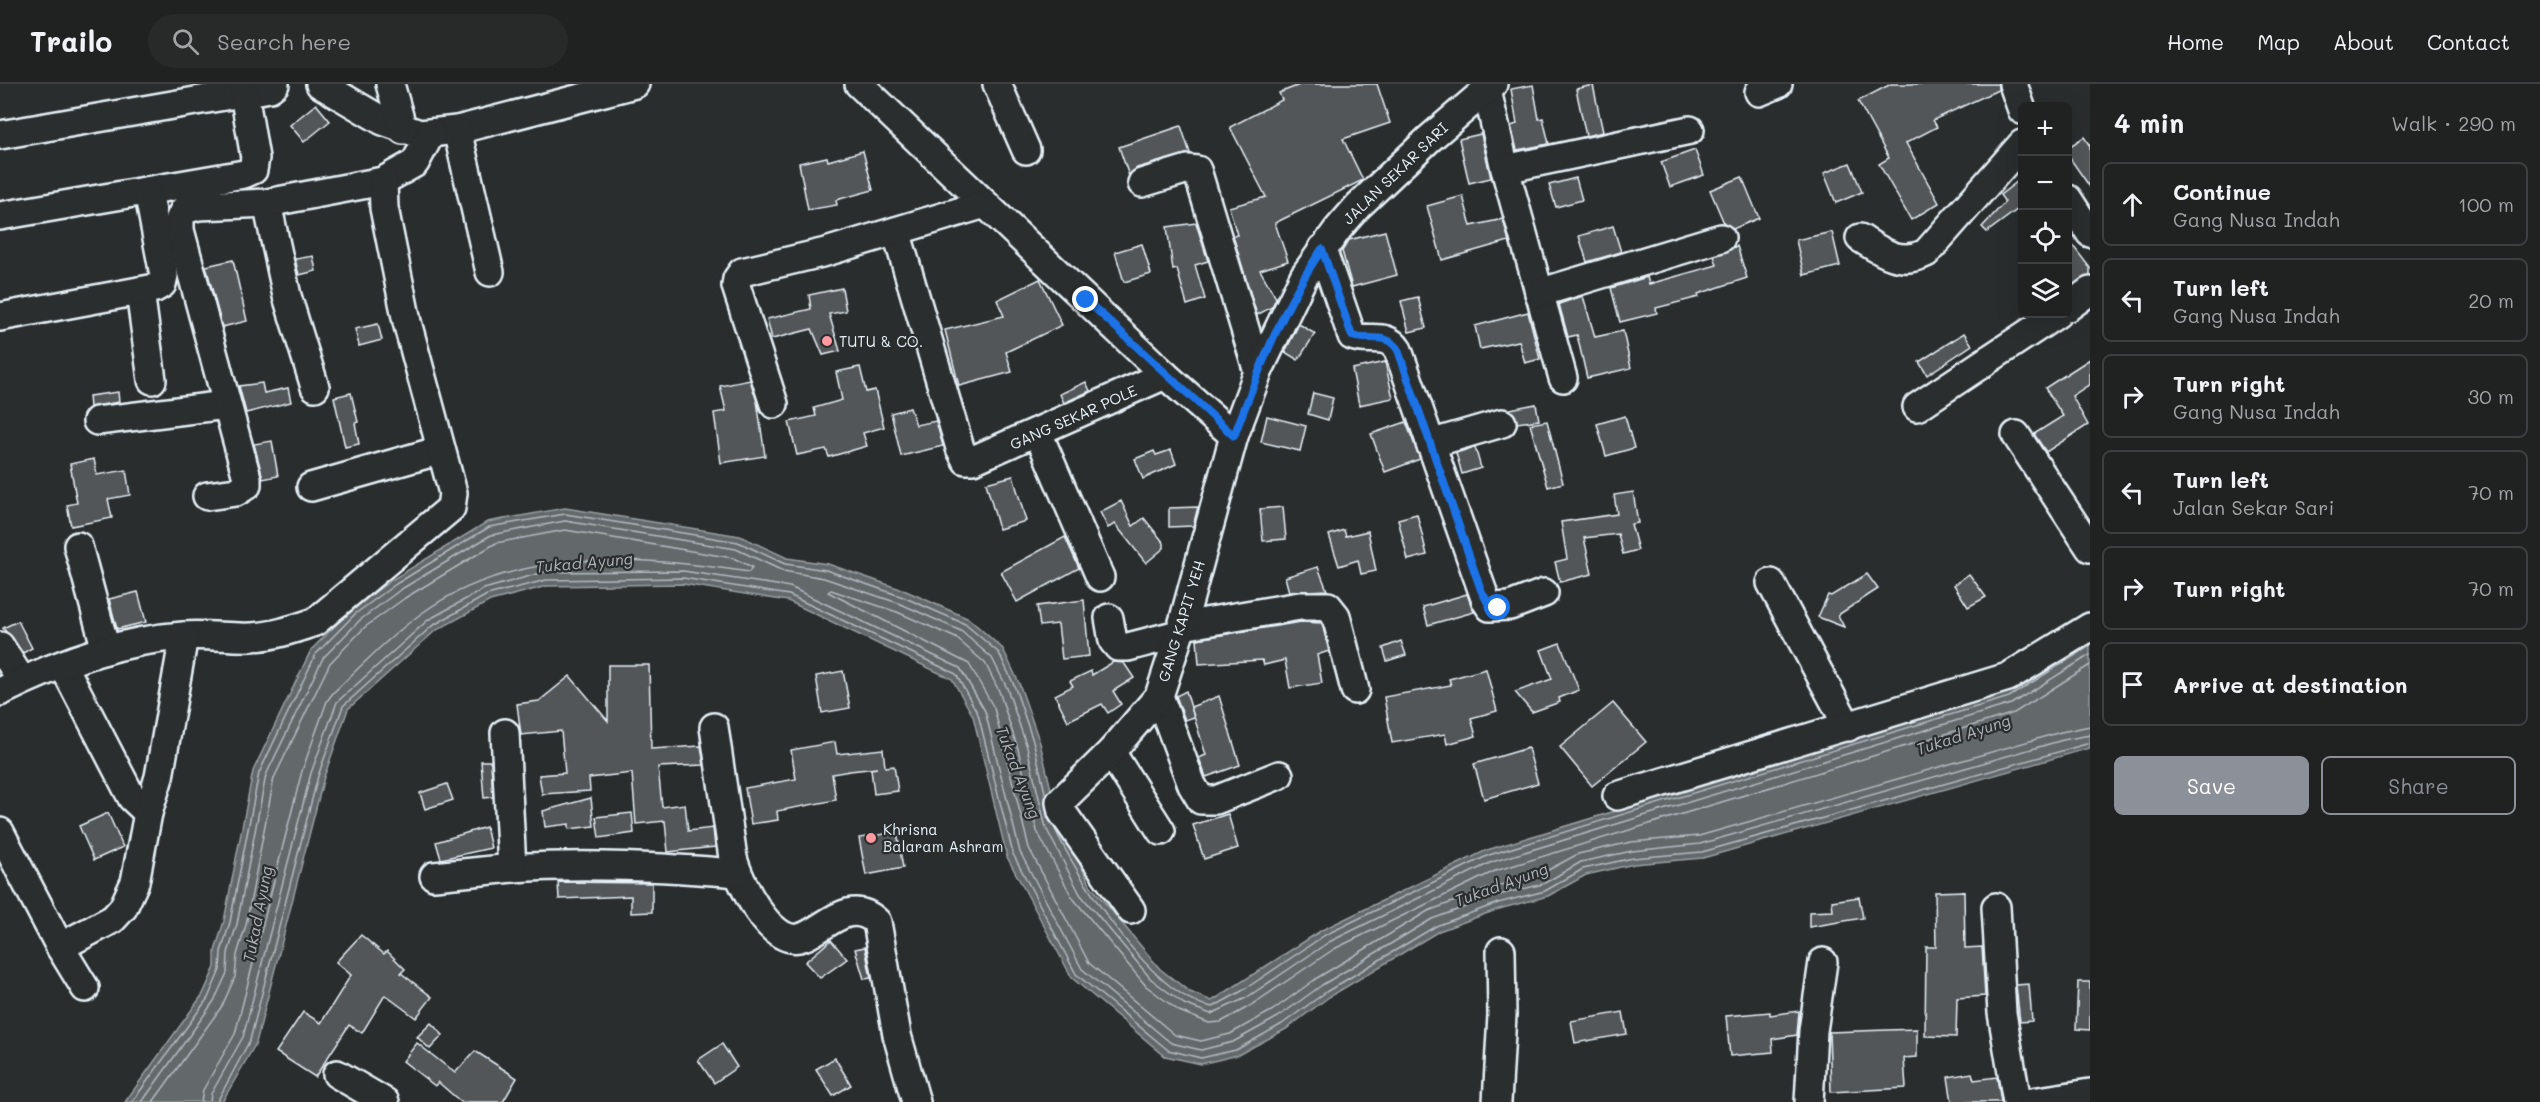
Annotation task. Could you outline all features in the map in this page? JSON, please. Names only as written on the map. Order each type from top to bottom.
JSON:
[{"type":"street","points":[[0,135],[270,88],[274,84]]},
{"type":"street","points":[[320,84],[349,93],[404,130],[444,132],[635,84]]},
{"type":"street","points":[[390,84],[404,130]]},
{"type":"street","points":[[859,84],[1165,375],[1234,436]]},
{"type":"street","points":[[997,84],[1026,150]]},
{"type":"street","points":[[2013,84],[2019,102]]},
{"type":"street","points":[[1490,87],[1505,169],[1563,378]]},
{"type":"street","name":"JALAN SEKAR SARI","points":[[1234,436],[1258,372],[1304,276],[1322,249],[1358,206],[1429,139],[1490,87]]},
{"type":"street","points":[[0,216],[244,174],[254,170],[255,158],[243,93]]},
{"type":"street","points":[[1505,169],[1690,130]]},
{"type":"street","points":[[207,496],[236,492],[247,485],[247,478],[180,230],[180,218],[184,210],[198,206],[267,204],[383,181],[415,163],[444,132]]},
{"type":"street","points":[[444,132],[490,272]]},
{"type":"street","points":[[1860,238],[1888,256],[1915,259],[1926,253],[2018,149]]},
{"type":"street","points":[[1142,183],[1193,168],[1199,173],[1258,372]]},
{"type":"street","points":[[0,646],[11,687],[63,665],[134,642],[184,636],[254,637],[288,632],[315,622],[452,508],[453,493],[407,322],[384,208],[383,181]]},
{"type":"street","points":[[0,317],[140,291],[162,284],[164,275],[148,191]]},
{"type":"street","points":[[267,204],[287,296],[315,387]]},
{"type":"street","points":[[774,404],[736,286],[737,279],[742,272],[896,231],[985,204]]},
{"type":"street","points":[[2072,206],[2090,233]]},
{"type":"street","name":"GANG SEKAR POLE","points":[[896,231],[960,448],[966,460],[980,457],[1038,433],[1165,375]]},
{"type":"street","points":[[1539,293],[1721,238]]},
{"type":"street","points":[[1322,249],[1352,336],[1385,338],[1393,342],[1398,350],[1481,590],[1490,607],[1510,606],[1544,593]]},
{"type":"street","points":[[140,291],[152,380]]},
{"type":"street","points":[[2072,303],[2090,291]]},
{"type":"street","points":[[1917,408],[2051,318]]},
{"type":"street","points":[[97,421],[226,405]]},
{"type":"street","points":[[1430,444],[1502,423]]},
{"type":"street","points":[[1038,433],[1100,577]]},
{"type":"street","points":[[2016,435],[2090,548]]},
{"type":"street","name":"GANG KAPIT YEH","points":[[1131,910],[1060,807],[1064,796],[1111,752],[1159,696],[1180,630],[1234,436]]},
{"type":"street","points":[[311,487],[441,450]]},
{"type":"street","points":[[78,546],[106,650]]},
{"type":"street","points":[[1771,583],[1848,727]]},
{"type":"street","points":[[1110,618],[1113,641],[1118,647],[1128,647],[1180,630],[1300,606],[1328,606],[1336,616],[1355,690]]},
{"type":"street","points":[[1617,796],[2008,677],[2090,627]]},
{"type":"street","points":[[60,947],[113,920],[123,908],[135,882],[148,813],[159,777],[184,636]]},
{"type":"street","points":[[63,665],[132,798],[148,813]]},
{"type":"street","points":[[1159,696],[1192,785],[1201,800],[1216,800],[1279,775]]},
{"type":"street","points":[[714,727],[727,830],[737,873],[754,907],[777,931],[791,939],[806,936],[827,921],[852,913],[872,916],[877,922],[897,1035],[916,1102]]},
{"type":"street","points":[[505,733],[512,868]]},
{"type":"street","points":[[1111,752],[1161,831]]},
{"type":"street","points":[[0,832],[60,947],[85,988]]},
{"type":"street","points":[[434,876],[512,868],[627,865],[737,873]]},
{"type":"street","points":[[1996,907],[2002,1013],[2018,1102]]},
{"type":"street","points":[[1497,1102],[1502,1015],[1501,951]]},
{"type":"street","points":[[1809,1102],[1813,1031],[1823,962]]},
{"type":"street","points":[[337,1074],[384,1102]]},
{"type":"street","points":[[2032,1102],[2090,1093]]},
{"type":"water","name":"Tukad Ayung","points":[[565,508],[740,536],[787,558],[828,564],[906,591],[969,619],[1003,649],[1019,683],[1040,743],[1059,823],[1091,886],[1160,969],[1190,992],[1212,1001],[1322,930],[1487,850],[2007,692],[2090,639],[2090,748],[1703,858],[1634,864],[1586,875],[1548,896],[1499,909],[1439,931],[1329,997],[1286,1029],[1238,1055],[1201,1064],[1165,1056],[1072,978],[1007,857],[973,716],[952,679],[788,601],[683,584],[547,586],[490,601],[435,631],[348,709],[324,777],[256,1043],[222,1102],[125,1102],[203,994],[215,967],[215,951],[224,921],[253,771],[311,650],[351,610],[393,579],[487,522]]},
{"type":"building","points":[[1302,84],[1377,84],[1390,123],[1343,139],[1363,180],[1275,223],[1288,261],[1260,270],[1276,298],[1272,307],[1257,315],[1233,236],[1237,235],[1229,207],[1266,197],[1230,127],[1282,100],[1279,93]]},
{"type":"building","points":[[1891,84],[1998,84],[1998,90],[1933,120],[1937,127],[1906,143],[1939,203],[1911,220],[1879,164],[1889,158],[1858,101]]},
{"type":"building","points":[[1533,85],[1539,119],[1543,118],[1549,144],[1517,150],[1511,126],[1517,124],[1511,89]]},
{"type":"building","points":[[1593,85],[1603,132],[1586,136],[1576,89]]},
{"type":"building","points":[[316,104],[330,121],[304,142],[290,125]]},
{"type":"building","points":[[1181,126],[1190,153],[1137,168],[1129,176],[1119,147]]},
{"type":"building","points":[[1481,134],[1491,178],[1469,183],[1459,139]]},
{"type":"building","points":[[2084,137],[2090,146],[2090,187],[2072,161],[2072,145]]},
{"type":"building","points":[[1695,150],[1704,175],[1670,187],[1661,162]]},
{"type":"building","points":[[863,151],[873,190],[836,200],[837,205],[808,210],[799,163],[827,157],[828,161]]},
{"type":"building","points":[[1850,163],[1862,192],[1836,203],[1824,173]]},
{"type":"building","points":[[1742,177],[1759,218],[1733,229],[1724,223],[1710,190]]},
{"type":"building","points":[[1576,178],[1582,200],[1556,207],[1549,185]]},
{"type":"building","points":[[2018,181],[2018,209],[1987,232],[1982,227],[2005,202],[2000,195]]},
{"type":"building","points":[[1463,196],[1471,226],[1503,219],[1509,241],[1442,260],[1427,206]]},
{"type":"building","points":[[1196,223],[1208,261],[1195,265],[1205,299],[1187,305],[1177,269],[1173,270],[1167,227]]},
{"type":"building","points":[[1613,226],[1621,252],[1587,262],[1579,236]]},
{"type":"building","points":[[1385,231],[1397,275],[1352,287],[1342,251],[1349,240]]},
{"type":"building","points":[[1832,232],[1840,266],[1804,275],[1796,240]]},
{"type":"building","points":[[1142,244],[1151,274],[1124,282],[1115,252]]},
{"type":"building","points":[[2072,245],[2090,268],[2090,276],[2072,285]]},
{"type":"building","points":[[1737,246],[1747,278],[1698,294],[1699,297],[1656,308],[1657,313],[1620,322],[1611,288],[1647,277],[1649,284],[1717,265],[1714,256]]},
{"type":"building","points":[[313,256],[316,271],[299,275],[295,259]]},
{"type":"building","points":[[233,260],[247,321],[222,327],[206,266]]},
{"type":"building","points":[[1040,279],[1062,325],[1006,352],[1012,372],[959,386],[945,330],[1004,316],[997,300]]},
{"type":"building","points":[[842,288],[846,311],[829,314],[840,351],[823,355],[812,329],[772,339],[767,319],[811,309],[809,295]]},
{"type":"building","points":[[1583,296],[1595,337],[1623,331],[1631,368],[1587,378],[1577,335],[1568,337],[1559,304]]},
{"type":"building","points":[[1418,297],[1426,328],[1409,332],[1401,301]]},
{"type":"building","points":[[1528,312],[1540,359],[1525,363],[1519,341],[1480,349],[1475,326]]},
{"type":"building","points":[[378,324],[382,340],[359,346],[355,329]]},
{"type":"building","points":[[1299,324],[1315,334],[1298,360],[1285,352]]},
{"type":"building","points":[[1964,333],[1972,345],[1927,375],[1919,362]]},
{"type":"building","points":[[2090,359],[2090,384],[2072,396],[2088,425],[2046,452],[2034,434],[2063,416],[2045,388]]},
{"type":"building","points":[[1385,362],[1393,398],[1359,405],[1352,369]]},
{"type":"building","points":[[860,367],[866,392],[875,390],[884,427],[863,433],[867,446],[829,457],[826,449],[797,455],[789,422],[816,416],[814,408],[842,400],[836,372]]},
{"type":"building","points":[[750,380],[757,401],[765,456],[721,463],[714,413],[726,411],[720,386]]},
{"type":"building","points":[[1086,382],[1090,391],[1064,403],[1060,394]]},
{"type":"building","points":[[262,383],[264,393],[288,388],[291,402],[246,413],[239,386]]},
{"type":"building","points":[[118,392],[119,402],[90,407],[89,396]]},
{"type":"building","points":[[351,393],[358,422],[355,423],[359,444],[345,447],[334,397]]},
{"type":"building","points":[[1313,393],[1333,398],[1328,420],[1308,414]]},
{"type":"building","points":[[1536,404],[1539,420],[1517,423],[1510,409]]},
{"type":"building","points":[[910,408],[916,425],[936,421],[943,446],[901,456],[891,413]]},
{"type":"building","points":[[1267,416],[1306,426],[1300,451],[1261,442]]},
{"type":"building","points":[[1625,416],[1634,448],[1606,456],[1597,424]]},
{"type":"building","points":[[1547,421],[1563,483],[1548,487],[1530,424]]},
{"type":"building","points":[[1406,422],[1420,459],[1385,472],[1371,434]]},
{"type":"building","points":[[272,441],[278,476],[263,479],[254,444]]},
{"type":"building","points":[[1475,447],[1481,468],[1462,474],[1456,453]]},
{"type":"building","points":[[1171,450],[1176,464],[1143,479],[1135,459],[1154,451],[1156,455]]},
{"type":"building","points":[[94,459],[97,475],[126,470],[130,495],[108,499],[112,518],[71,526],[67,505],[77,503],[70,464]]},
{"type":"building","points":[[1013,476],[1026,521],[999,529],[986,483]]},
{"type":"building","points":[[1633,492],[1638,523],[1631,524],[1638,550],[1623,554],[1618,534],[1584,538],[1592,574],[1560,582],[1555,562],[1567,559],[1561,522],[1617,514],[1614,495]]},
{"type":"building","points":[[1121,501],[1133,526],[1144,518],[1164,543],[1164,548],[1146,563],[1115,524],[1108,528],[1100,512]]},
{"type":"building","points":[[1198,507],[1193,526],[1169,527],[1169,508]]},
{"type":"building","points":[[1283,507],[1286,539],[1263,541],[1260,509]]},
{"type":"building","points":[[1417,514],[1427,555],[1408,560],[1398,519]]},
{"type":"building","points":[[1344,530],[1346,536],[1368,531],[1376,571],[1361,574],[1358,560],[1339,566],[1329,535]]},
{"type":"building","points":[[1065,537],[1079,568],[1017,602],[1001,572]]},
{"type":"building","points":[[1318,567],[1327,590],[1289,592],[1285,577]]},
{"type":"building","points":[[1867,574],[1878,589],[1838,615],[1844,627],[1818,617],[1828,595],[1831,596]]},
{"type":"building","points":[[1969,574],[1986,597],[1968,607],[1954,585]]},
{"type":"building","points":[[138,592],[146,622],[117,629],[109,599]]},
{"type":"building","points":[[1467,594],[1474,612],[1428,625],[1423,607]]},
{"type":"building","points":[[1084,600],[1089,656],[1062,659],[1058,624],[1040,626],[1037,606]]},
{"type":"building","points":[[18,621],[32,648],[23,653],[3,628]]},
{"type":"building","points":[[1301,622],[1322,623],[1329,651],[1317,655],[1322,683],[1290,688],[1285,660],[1264,665],[1262,660],[1199,664],[1197,639]]},
{"type":"building","points":[[1401,641],[1406,655],[1387,661],[1383,648]]},
{"type":"building","points":[[1560,643],[1579,690],[1559,698],[1560,702],[1532,712],[1515,692],[1552,679],[1541,650]]},
{"type":"building","points":[[1113,662],[1124,663],[1134,678],[1113,691],[1121,704],[1108,713],[1102,704],[1068,721],[1055,695],[1073,686],[1070,681],[1091,671],[1092,675]]},
{"type":"building","points":[[608,665],[649,665],[651,749],[701,746],[704,765],[658,767],[662,807],[685,804],[688,831],[713,828],[715,847],[668,852],[665,821],[636,824],[632,773],[589,778],[590,791],[542,794],[539,775],[565,773],[561,731],[521,735],[517,704],[539,701],[570,676],[608,721]]},
{"type":"building","points":[[1486,669],[1497,711],[1471,718],[1476,736],[1447,744],[1445,734],[1392,743],[1384,697],[1451,685],[1449,679]]},
{"type":"building","points":[[843,671],[850,708],[822,713],[816,676]]},
{"type":"building","points":[[1186,691],[1194,717],[1185,720],[1176,696]]},
{"type":"building","points":[[1219,696],[1240,765],[1206,777],[1199,758],[1206,755],[1191,707]]},
{"type":"building","points":[[1613,703],[1646,742],[1592,786],[1560,747]]},
{"type":"building","points":[[835,742],[837,754],[883,749],[885,767],[894,766],[898,791],[874,794],[871,769],[877,768],[832,774],[836,800],[777,811],[778,820],[751,824],[745,788],[796,779],[791,750]]},
{"type":"building","points":[[1528,748],[1538,783],[1484,799],[1474,764]]},
{"type":"building","points":[[481,761],[491,761],[493,797],[484,798]]},
{"type":"building","points":[[447,784],[453,800],[425,809],[420,793]]},
{"type":"building","points":[[591,798],[594,826],[569,829],[569,824],[545,827],[543,811]]},
{"type":"building","points":[[108,813],[123,847],[94,860],[79,826]]},
{"type":"building","points":[[632,813],[634,833],[599,838],[596,817]]},
{"type":"building","points":[[1228,814],[1238,848],[1204,859],[1193,825]]},
{"type":"building","points":[[486,827],[491,848],[441,859],[436,842]]},
{"type":"building","points":[[897,832],[903,868],[866,875],[859,838]]},
{"type":"building","points":[[558,882],[652,883],[652,912],[631,913],[631,896],[559,899]]},
{"type":"building","points":[[1964,891],[1965,948],[1982,947],[1985,996],[1957,998],[1956,1037],[1925,1036],[1926,947],[1936,947],[1935,892]]},
{"type":"building","points":[[1859,897],[1863,918],[1809,927],[1809,912],[1833,911],[1832,901]]},
{"type":"building","points":[[361,935],[384,954],[387,951],[405,969],[401,973],[432,997],[416,1018],[385,995],[362,1033],[349,1025],[315,1077],[276,1052],[303,1012],[321,1023],[351,975],[336,962]]},
{"type":"building","points":[[831,940],[847,959],[820,978],[805,962]]},
{"type":"building","points":[[865,947],[871,978],[864,979],[855,949]]},
{"type":"building","points":[[2078,982],[2090,982],[2090,1030],[2076,1029]]},
{"type":"building","points":[[2029,984],[2032,1021],[2020,1022],[2016,985]]},
{"type":"building","points":[[1799,1011],[1797,1035],[1772,1039],[1773,1052],[1730,1056],[1726,1016],[1770,1012],[1770,1015]]},
{"type":"building","points":[[1623,1012],[1627,1034],[1575,1043],[1571,1021]]},
{"type":"building","points":[[431,1023],[443,1035],[430,1049],[417,1037]]},
{"type":"building","points":[[1917,1029],[1917,1057],[1904,1058],[1906,1088],[1831,1092],[1829,1032]]},
{"type":"building","points":[[417,1043],[455,1073],[475,1051],[517,1078],[503,1102],[461,1102],[438,1082],[435,1086],[403,1061]]},
{"type":"building","points":[[722,1044],[737,1067],[714,1083],[698,1060]]},
{"type":"building","points":[[835,1058],[851,1085],[833,1096],[816,1069]]},
{"type":"building","points":[[1972,1073],[1974,1080],[1997,1077],[2001,1102],[1952,1102],[1948,1077]]},
{"type":"place","name":"TUTU & CO.","points":[[827,341]]},
{"type":"place","name":"Khrisna Balaram Ashram","points":[[871,838]]},
{"type":"route","points":[[1086,300],[1234,436],[1258,372],[1281,321],[1304,276],[1322,249],[1352,336],[1385,338],[1393,342],[1398,350],[1481,590],[1490,607],[1498,608]]}]
